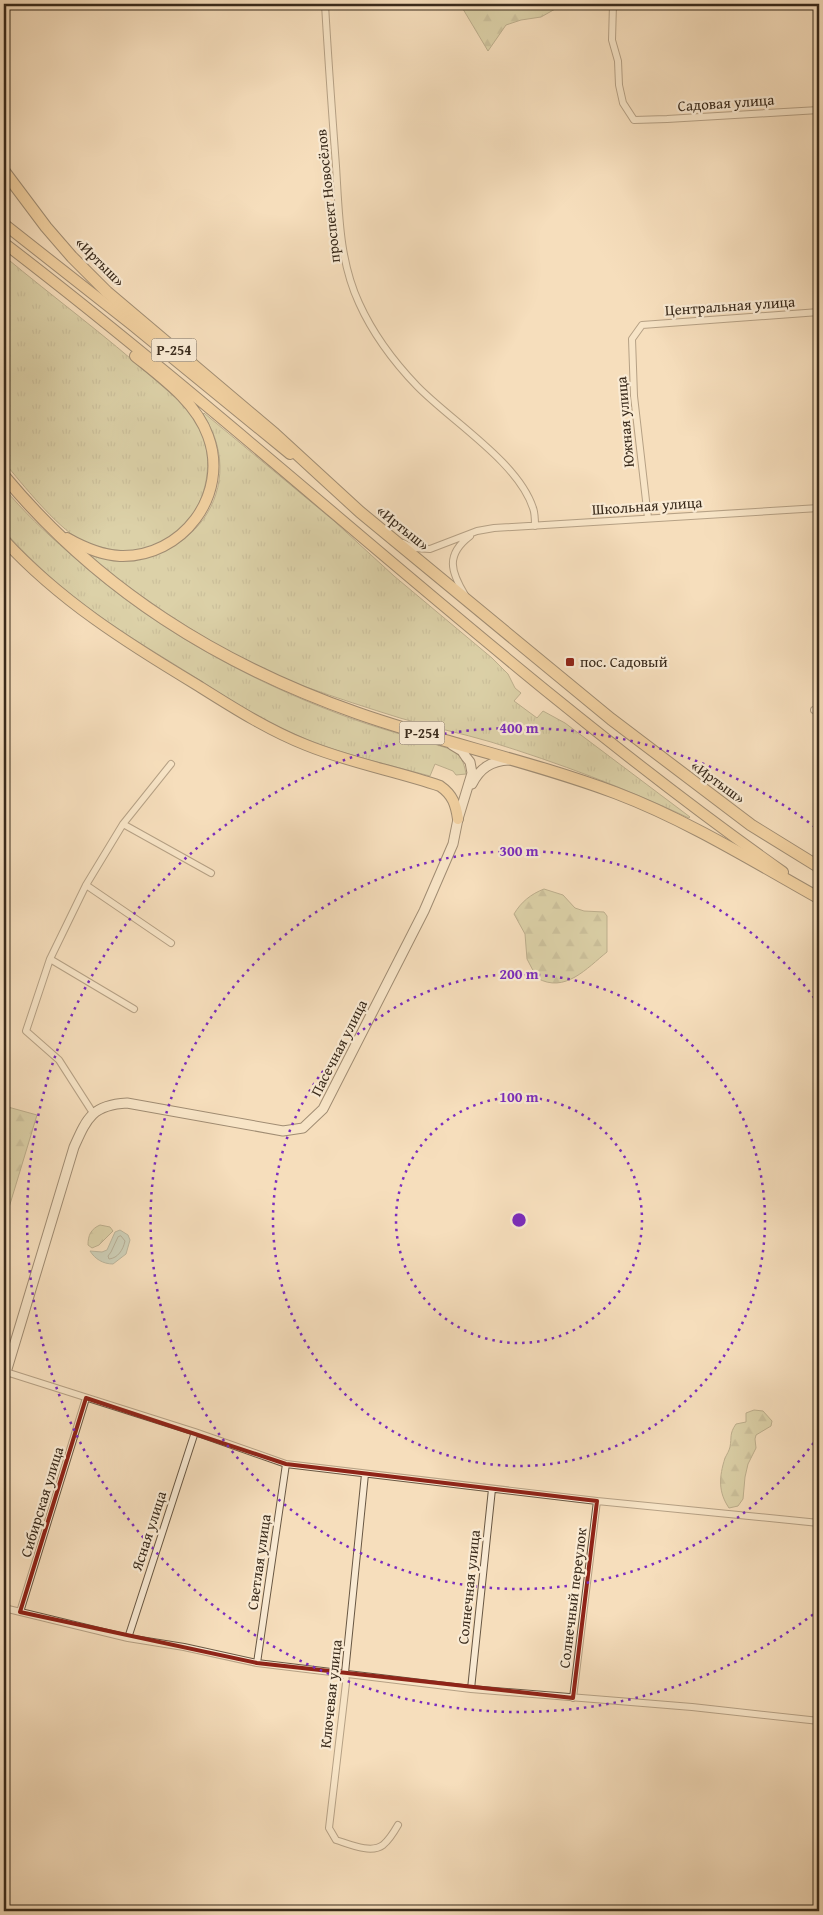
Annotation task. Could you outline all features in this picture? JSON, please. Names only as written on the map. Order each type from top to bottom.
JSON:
[{"type":"highway","name":"«Иртыш»","points":[[4,171],[46,227],[72,257],[107,292],[275,434],[360,512],[611,719],[682,774],[751,825],[819,867]]},
{"type":"highway","name":"Р-254","points":[[4,476],[48,527],[121,589],[188,636],[217,652],[274,680],[358,713],[518,761],[613,792],[660,811],[694,827],[819,897]]},
{"type":"main road","points":[[4,224],[131,324],[360,512]]},
{"type":"main road","points":[[4,244],[183,398],[200,419],[212,448],[212,482],[205,505],[189,528],[178,538],[157,550],[133,555],[108,555],[95,552],[77,544],[48,527]]},
{"type":"main road","points":[[4,244],[54,281],[192,394],[597,734],[677,796],[819,897]]},
{"type":"main road","points":[[4,540],[41,577],[73,605],[148,656],[282,735],[328,753],[440,786],[452,797],[456,805],[458,819]]},
{"type":"main road","points":[[358,713],[385,725],[459,748],[472,768],[466,795]]},
{"type":"main road","points":[[466,795],[478,775],[488,765],[498,761],[518,761]]},
{"type":"main road","name":"Пасечная улица","points":[[92,1113],[102,1107],[127,1103],[283,1131],[303,1128],[310,1123],[323,1109],[337,1085],[424,911],[453,844],[458,819],[466,795]]},
{"type":"main road","points":[[5,1375],[74,1148],[92,1113]]},
{"type":"street","name":"проспект Новосёлов","points":[[325,4],[341,234],[350,281],[358,301],[381,342],[416,385],[439,408],[500,461],[517,479],[527,494],[534,510],[535,526]]},
{"type":"street","name":"Садовая улица","points":[[613,4],[612,40],[618,61],[619,85],[623,103],[634,120],[819,110]]},
{"type":"street","name":"Центральная улица","points":[[642,325],[819,312]]},
{"type":"street","name":"Южная улица","points":[[642,325],[632,339],[634,396],[648,518]]},
{"type":"street","name":"Школьная улица","points":[[389,536],[413,548],[422,549],[436,547],[476,531],[494,528],[819,508]]},
{"type":"street","points":[[468,600],[456,579],[453,570],[453,560],[456,550],[461,543],[476,531]]},
{"type":"street","points":[[92,1113],[59,1060],[26,1032],[50,959],[86,885],[124,824],[171,764]]},
{"type":"street","points":[[124,824],[211,873]]},
{"type":"street","points":[[86,885],[171,943]]},
{"type":"street","points":[[50,959],[134,1009]]},
{"type":"street","points":[[5,1375],[195,1432],[286,1464],[597,1501],[819,1523]]},
{"type":"street","name":"Сибирская улица","points":[[20,1612],[86,1398]]},
{"type":"street","name":"Ясная улица","points":[[128,1638],[195,1432]]},
{"type":"street","name":"Светлая улица","points":[[256,1663],[286,1464]]},
{"type":"street","name":"Ключевая улица","points":[[365,1474],[345,1673],[346,1682],[329,1828],[336,1840],[361,1848],[379,1848],[385,1844],[398,1825]]},
{"type":"street","name":"Солнечная улица","points":[[471,1689],[492,1489]]},
{"type":"street","name":"Солнечный переулок","points":[[573,1698],[597,1501]]},
{"type":"street","points":[[4,1608],[128,1638],[184,1647],[256,1663],[471,1689],[692,1707],[819,1721]]},
{"type":"highlighted area","points":[[86,1398],[286,1464],[597,1501],[573,1698],[257,1663],[20,1612]]},
{"type":"green space","points":[[460,4],[564,4],[541,17],[521,20],[506,25],[488,51]]},
{"type":"green space","points":[[4,256],[135,362],[181,403],[196,420],[204,438],[207,476],[202,495],[194,512],[182,528],[168,540],[150,548],[130,551],[109,549],[83,542],[50,515],[4,462]]},
{"type":"green space","points":[[204,413],[334,521],[394,576],[492,658],[508,674],[515,688],[521,693],[514,701],[537,718],[543,711],[565,723],[690,817],[616,786],[542,759],[491,742],[388,714],[276,675],[220,646],[166,613],[89,557],[90,555],[123,560],[153,555],[179,543],[199,524],[214,501],[220,473],[217,444]]},
{"type":"green space","points":[[4,488],[43,529],[98,578],[162,625],[230,665],[302,699],[366,724],[450,749],[461,759],[466,774],[456,775],[453,771],[435,764],[430,776],[352,755],[291,733],[232,701],[106,621],[40,568],[4,531]]},
{"type":"green space","points":[[544,889],[563,895],[575,908],[584,911],[604,912],[607,916],[607,952],[575,977],[557,983],[537,978],[527,959],[525,934],[514,914],[527,899]]},
{"type":"green space","points":[[8,1107],[37,1115],[4,1224],[4,1119]]},
{"type":"green space","points":[[100,1225],[110,1227],[113,1231],[99,1245],[92,1248],[88,1245],[89,1235],[94,1228]]},
{"type":"green space","points":[[754,1410],[763,1411],[772,1421],[771,1426],[756,1435],[756,1448],[748,1464],[743,1499],[738,1506],[729,1508],[721,1490],[723,1465],[730,1448],[734,1427],[736,1424],[746,1422],[746,1413]]},
{"type":"water","points":[[120,1230],[128,1235],[130,1240],[126,1254],[113,1264],[103,1262],[94,1256],[90,1251],[102,1252],[107,1250],[115,1232]]},
{"type":"place","name":"пос. Садовый","points":[[570,662]]}]
